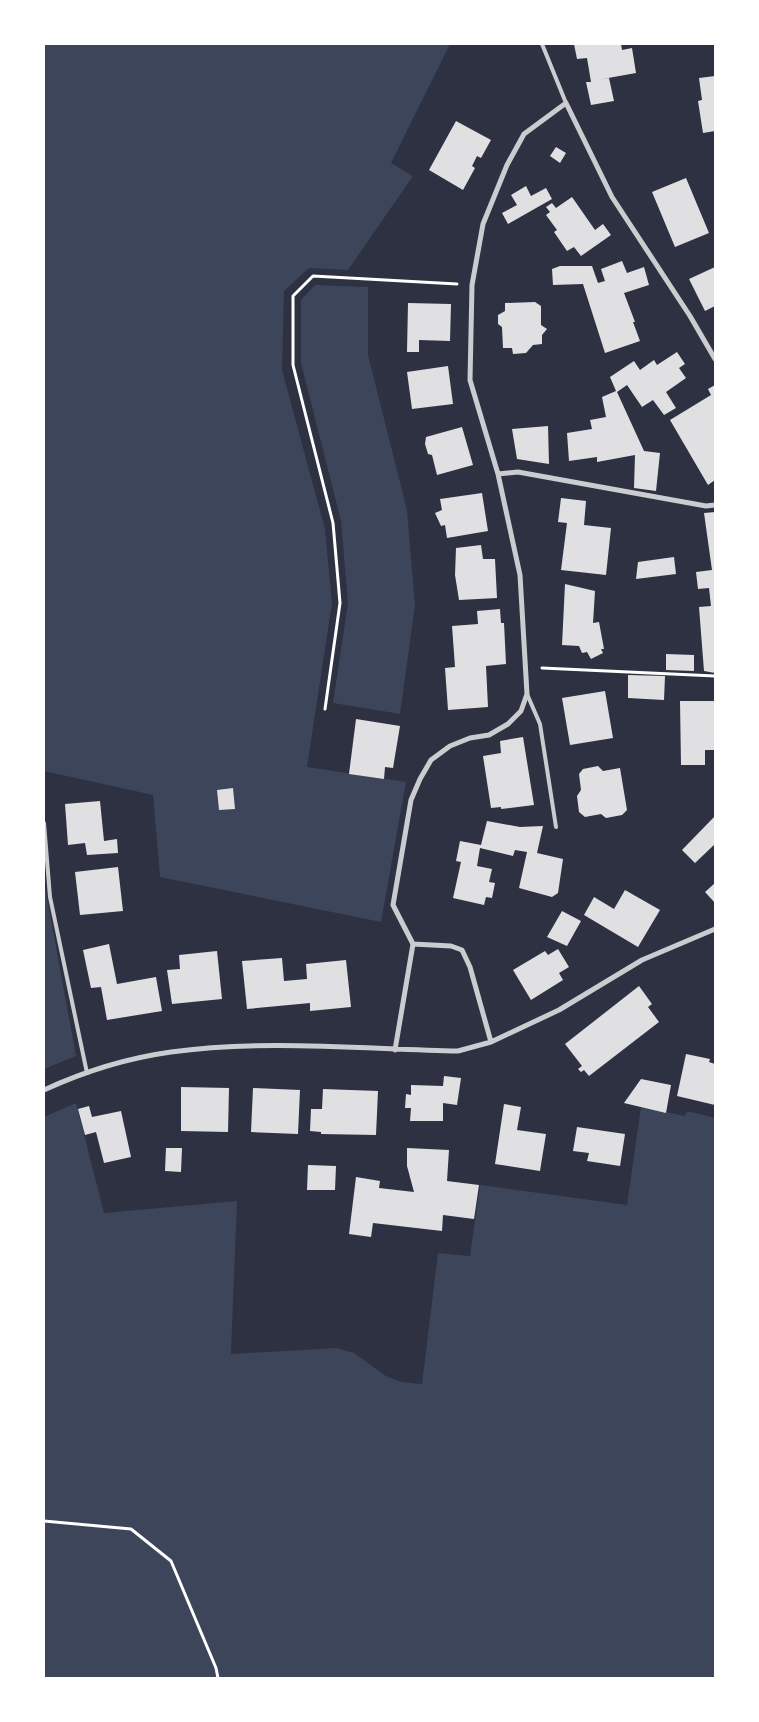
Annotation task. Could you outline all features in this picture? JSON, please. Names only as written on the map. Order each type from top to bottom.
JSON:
[{"type":"street","points":[[395,1050],[413,944],[393,905],[411,800],[420,778],[431,760],[450,746],[470,738],[489,735],[508,724],[521,710],[527,694],[520,575],[498,474],[470,380],[472,285],[483,224],[507,165],[524,134],[566,103],[612,197],[690,316],[715,359]]},
{"type":"street","points":[[498,474],[518,472],[706,506],[715,505]]},
{"type":"street","points":[[44,1090],[87,1073],[138,1059],[180,1052],[251,1046],[458,1051],[491,1042],[526,1028],[642,960],[715,929]]},
{"type":"street","points":[[413,944],[451,946],[462,950],[470,967],[491,1042]]},
{"type":"lane","points":[[542,44],[566,103]]},
{"type":"lane","points":[[527,694],[540,724],[556,827]]},
{"type":"lane","points":[[44,823],[50,897],[87,1073]]},
{"type":"path","points":[[325,709],[340,603],[333,523],[293,365],[293,296],[313,276],[472,285]]},
{"type":"path","points":[[526,668],[715,676]]},
{"type":"path","points":[[44,1521],[131,1529],[171,1561],[216,1668],[218,1678]]},
{"type":"shaded area","points":[[44,44],[450,44],[391,163],[413,176],[348,270],[309,268],[284,291],[282,370],[325,529],[332,603],[307,767],[406,782],[381,922],[160,877],[153,795],[44,771]]},
{"type":"shaded area","points":[[315,285],[368,287],[368,355],[407,510],[415,605],[400,714],[333,703],[348,603],[341,521],[301,363],[301,300]]},
{"type":"shaded area","points":[[44,881],[76,1056],[44,1069]]},
{"type":"shaded area","points":[[76,1103],[104,1213],[237,1201],[231,1354],[336,1348],[354,1353],[386,1376],[401,1382],[422,1384],[438,1253],[470,1256],[480,1185],[627,1205],[641,1107],[685,1116],[687,1111],[715,1118],[715,1678],[44,1678],[44,1117]]},
{"type":"building","points":[[574,44],[621,44],[622,50],[632,48],[636,73],[597,80],[609,78],[614,101],[591,105],[586,82],[591,82],[587,58],[577,59]]},
{"type":"building","points":[[715,76],[715,131],[703,133],[698,101],[702,100],[699,78]]},
{"type":"building","points":[[456,121],[491,140],[481,158],[477,156],[472,166],[475,168],[463,190],[429,170]]},
{"type":"building","points":[[556,147],[566,153],[560,163],[550,156]]},
{"type":"building","points":[[686,178],[709,233],[675,247],[652,192]]},
{"type":"building","points":[[526,186],[531,196],[546,188],[552,199],[508,224],[502,213],[517,205],[511,195]]},
{"type":"building","points":[[572,197],[595,230],[603,224],[611,235],[581,256],[574,247],[567,251],[554,232],[557,230],[546,215],[550,212],[546,207],[552,203],[556,208]]},
{"type":"building","points":[[622,261],[627,273],[644,267],[649,285],[624,293],[640,341],[605,353],[583,284],[553,285],[552,269],[560,266],[592,266],[598,283],[605,281],[601,269]]},
{"type":"building","points":[[715,267],[715,306],[705,311],[689,279]]},
{"type":"building","points":[[535,302],[541,306],[541,325],[547,329],[542,335],[542,344],[533,345],[526,353],[513,354],[512,348],[503,348],[502,327],[498,324],[498,315],[505,311],[505,303]]},
{"type":"building","points":[[408,303],[451,304],[450,341],[419,340],[419,352],[407,352]]},
{"type":"building","points":[[677,352],[685,364],[679,368],[686,378],[666,392],[676,408],[664,415],[653,400],[642,407],[627,385],[617,392],[644,451],[660,453],[656,491],[634,488],[635,455],[597,462],[597,457],[569,461],[567,433],[592,429],[590,420],[606,417],[602,397],[616,391],[610,377],[634,361],[640,370],[654,360],[657,365]]},
{"type":"building","points":[[448,366],[453,404],[412,409],[407,372]]},
{"type":"building","points":[[715,385],[715,480],[708,485],[670,420],[711,395],[708,389]]},
{"type":"building","points":[[548,426],[549,464],[517,459],[512,429]]},
{"type":"building","points":[[462,427],[473,465],[437,475],[432,455],[428,454],[425,444],[426,437]]},
{"type":"building","points":[[482,493],[488,531],[447,538],[445,525],[441,526],[435,513],[442,510],[440,499]]},
{"type":"building","points":[[561,498],[586,501],[584,525],[611,528],[606,575],[561,570],[567,523],[558,522]]},
{"type":"building","points":[[715,512],[715,673],[704,671],[699,607],[711,606],[709,588],[698,589],[696,572],[712,570],[704,513]]},
{"type":"building","points":[[481,545],[483,559],[495,559],[497,598],[459,600],[455,575],[456,548]]},
{"type":"building","points":[[674,557],[676,574],[636,579],[638,562]]},
{"type":"building","points":[[565,584],[595,591],[593,623],[599,622],[604,649],[601,649],[603,653],[591,659],[587,652],[582,653],[579,646],[562,645]]},
{"type":"building","points":[[500,609],[501,623],[504,623],[506,664],[486,666],[488,707],[448,710],[445,668],[455,667],[452,626],[478,624],[477,611]]},
{"type":"building","points":[[666,654],[694,655],[694,671],[666,670]]},
{"type":"building","points":[[628,675],[665,676],[664,700],[628,698]]},
{"type":"building","points":[[605,691],[613,738],[570,745],[562,698]]},
{"type":"building","points":[[680,701],[715,701],[715,750],[705,750],[705,765],[681,765]]},
{"type":"building","points":[[356,719],[400,726],[393,768],[385,767],[384,779],[349,774]]},
{"type":"building","points":[[523,737],[534,805],[501,809],[501,807],[491,808],[483,756],[501,753],[500,741]]},
{"type":"building","points":[[598,766],[603,771],[620,768],[627,810],[622,815],[606,818],[601,814],[585,817],[579,812],[577,796],[581,790],[579,774],[583,769]]},
{"type":"building","points":[[233,788],[235,809],[219,810],[217,790]]},
{"type":"building","points":[[100,801],[104,841],[117,839],[118,853],[87,855],[85,843],[68,845],[65,804]]},
{"type":"building","points":[[715,816],[715,844],[695,863],[682,850]]},
{"type":"building","points":[[487,821],[520,827],[543,826],[537,853],[563,859],[558,893],[552,897],[519,888],[527,852],[515,850],[513,856],[480,848],[477,866],[492,869],[489,882],[495,883],[492,898],[486,897],[484,905],[453,898],[461,862],[456,861],[460,841],[481,845]]},
{"type":"building","points":[[118,867],[123,911],[80,915],[75,872]]},
{"type":"building","points":[[715,883],[715,903],[705,892]]},
{"type":"building","points":[[625,890],[660,910],[638,947],[584,915],[594,897],[614,909]]},
{"type":"building","points":[[562,911],[581,921],[567,946],[547,937]]},
{"type":"building","points":[[109,944],[117,984],[156,977],[162,1011],[107,1020],[101,987],[91,988],[83,950]]},
{"type":"building","points":[[558,949],[569,967],[559,973],[563,980],[531,1000],[513,970],[545,951],[548,955]]},
{"type":"building","points":[[217,951],[222,999],[172,1004],[167,970],[180,969],[179,955]]},
{"type":"building","points":[[282,958],[284,981],[307,979],[306,964],[346,960],[351,1007],[310,1011],[310,1003],[247,1009],[242,961]]},
{"type":"building","points":[[639,986],[652,1004],[648,1007],[659,1022],[589,1076],[584,1070],[581,1072],[578,1069],[582,1066],[565,1044]]},
{"type":"building","points":[[686,1054],[710,1059],[709,1062],[715,1064],[715,1105],[677,1096]]},
{"type":"building","points":[[444,1076],[461,1078],[457,1105],[443,1103],[443,1121],[410,1121],[411,1108],[405,1108],[406,1094],[411,1095],[411,1085],[443,1086]]},
{"type":"building","points":[[641,1079],[671,1085],[666,1113],[624,1103]]},
{"type":"building","points":[[181,1087],[229,1088],[228,1132],[181,1131]]},
{"type":"building","points":[[253,1088],[300,1090],[298,1134],[251,1132]]},
{"type":"building","points":[[323,1089],[378,1091],[376,1135],[321,1134],[321,1132],[310,1131],[311,1109],[322,1109]]},
{"type":"building","points":[[504,1104],[521,1107],[517,1130],[546,1134],[540,1171],[495,1164]]},
{"type":"building","points":[[89,1106],[92,1117],[121,1111],[131,1157],[104,1163],[96,1132],[85,1135],[78,1109]]},
{"type":"building","points":[[577,1127],[625,1134],[620,1166],[587,1161],[589,1153],[573,1151]]},
{"type":"building","points":[[166,1148],[182,1148],[181,1172],[165,1171]]},
{"type":"building","points":[[407,1148],[449,1150],[447,1181],[479,1185],[474,1219],[443,1215],[442,1231],[373,1223],[371,1237],[349,1234],[356,1177],[380,1181],[379,1188],[414,1192],[407,1166]]},
{"type":"building","points":[[308,1165],[336,1166],[335,1190],[307,1190]]}]
